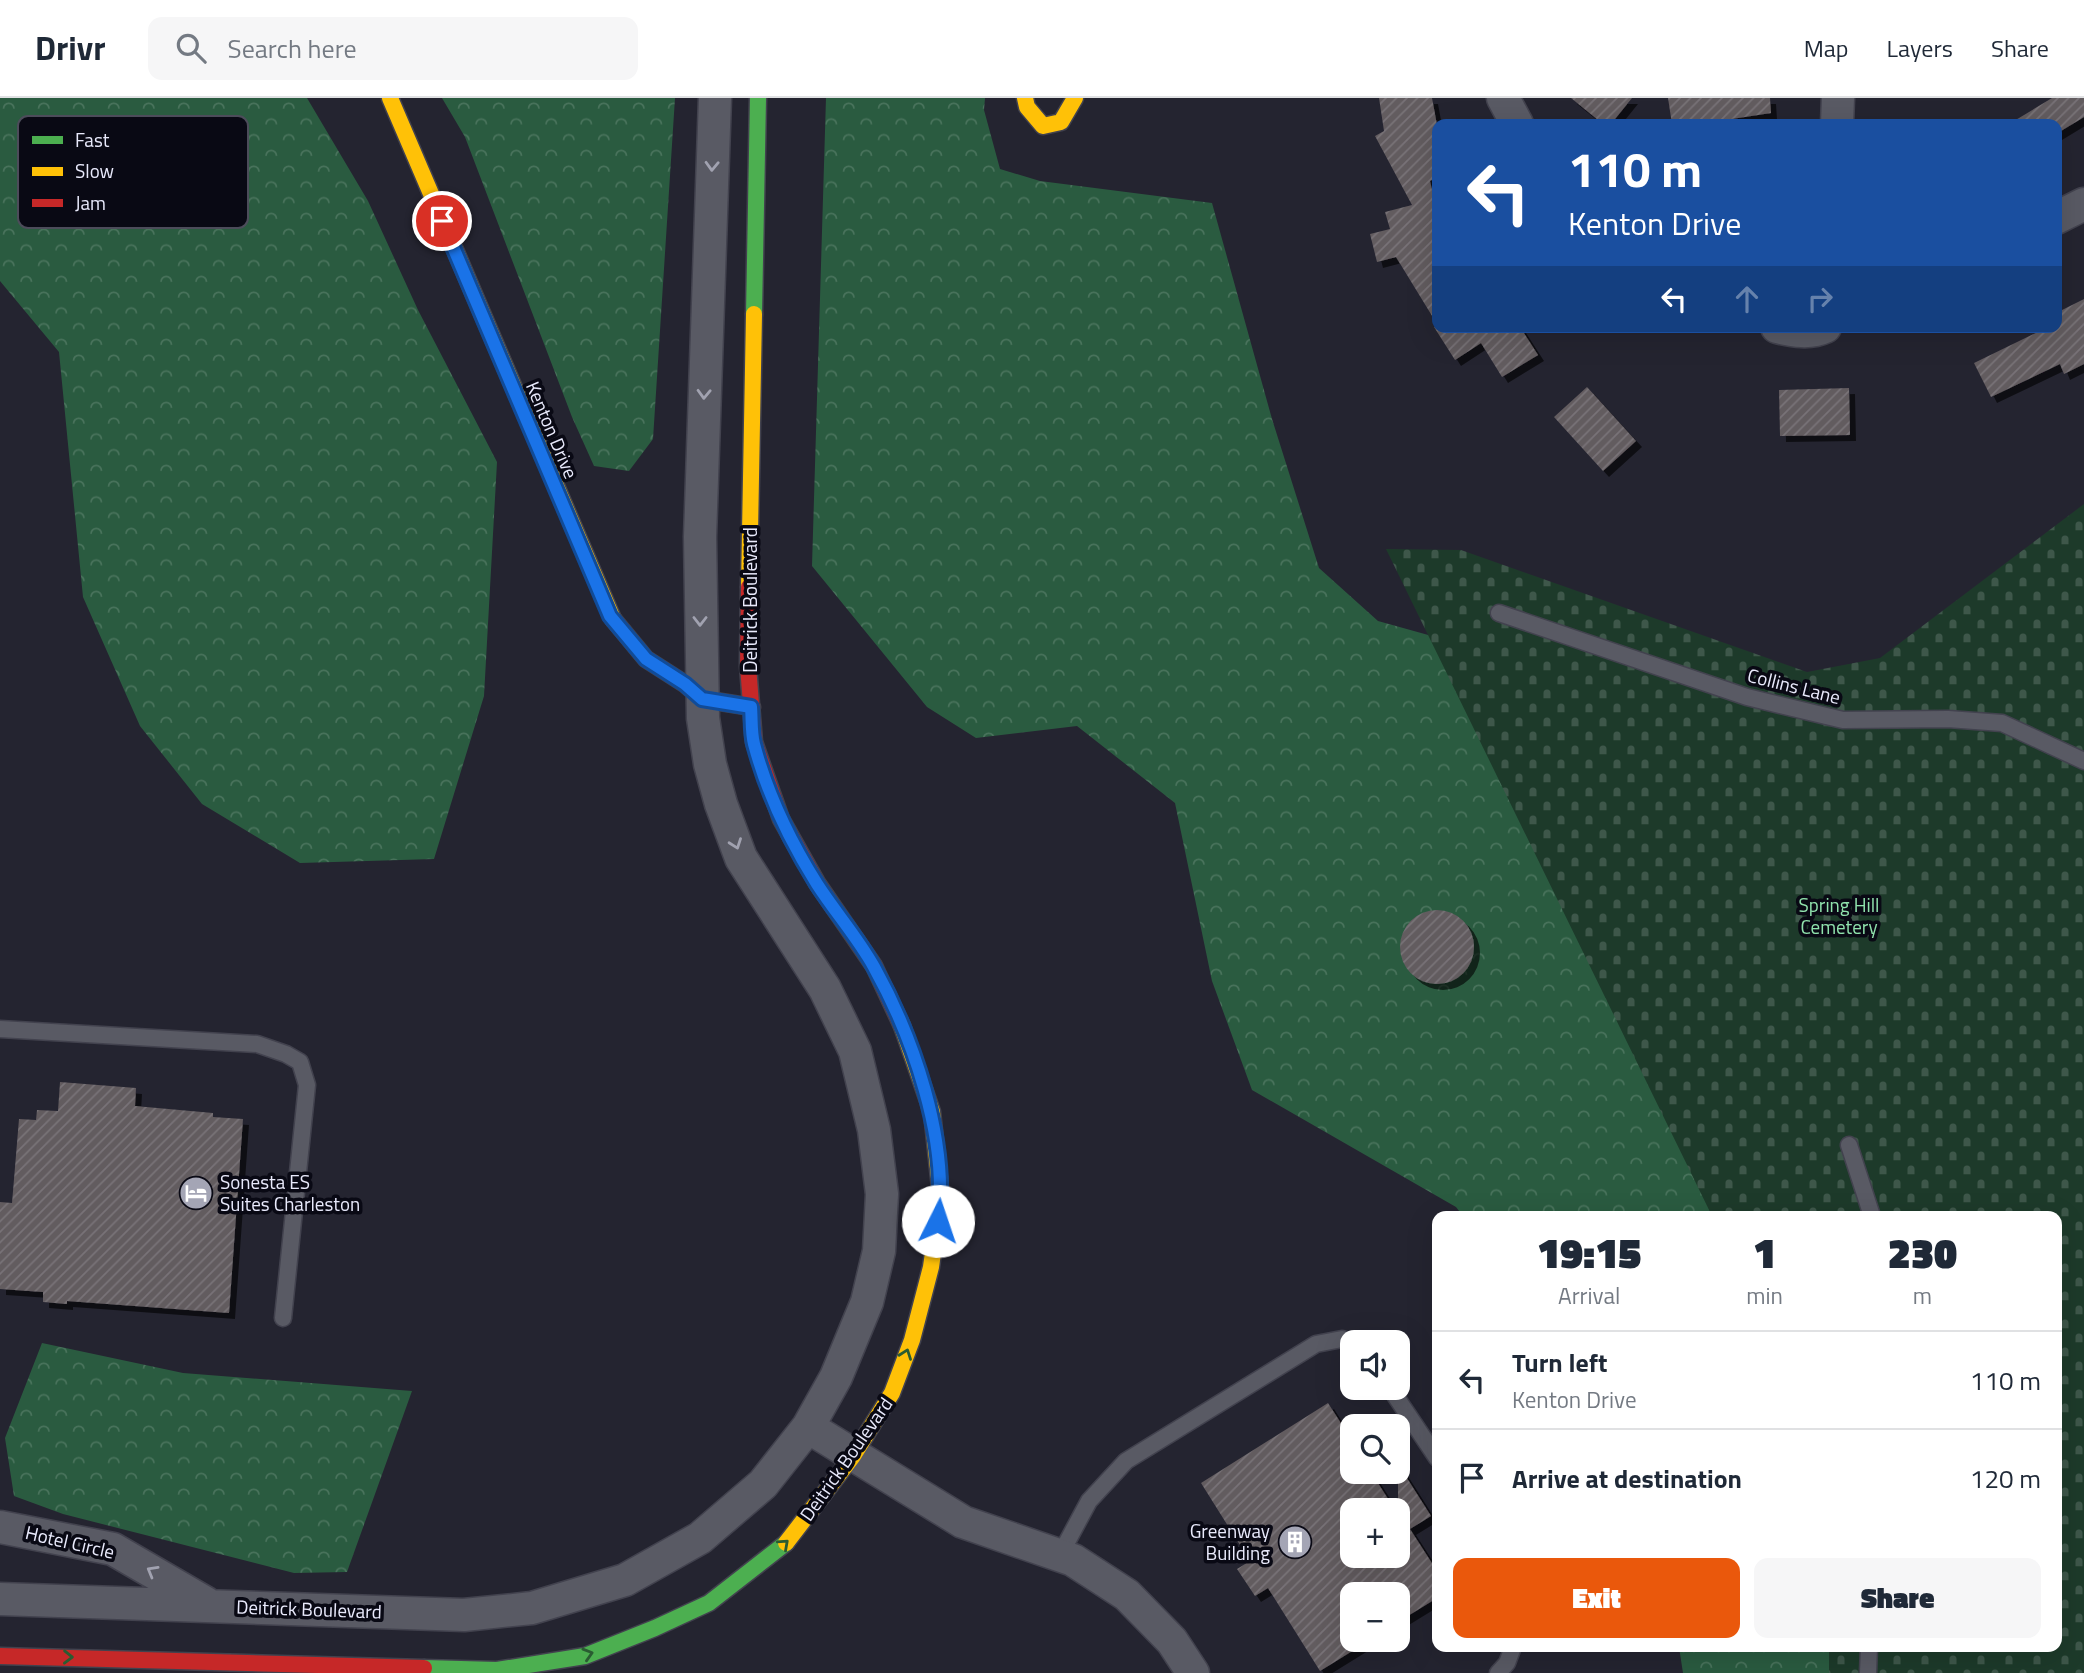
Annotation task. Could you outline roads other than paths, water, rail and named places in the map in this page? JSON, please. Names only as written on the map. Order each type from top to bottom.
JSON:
[{"type":"street","name":"Kenton Drive","points":[[390,98],[610,616],[646,659],[685,684],[702,699],[751,707]]},
{"type":"street","name":"Deitrick Boulevard","points":[[0,1600],[464,1615],[532,1608],[625,1580],[700,1538],[763,1484],[808,1427],[836,1377],[867,1302],[879,1251],[882,1194],[874,1130],[855,1051],[825,989],[741,858],[710,764],[702,699],[700,537],[715,98]]},
{"type":"street","name":"Deitrick Boulevard","points":[[0,1656],[497,1670],[585,1656],[709,1603],[789,1541],[853,1456],[892,1392],[912,1340],[931,1267],[941,1197],[932,1112],[904,1029],[874,966],[817,883],[781,819],[754,742],[748,666],[758,98]]},
{"type":"street","points":[[1025,98],[1027,107],[1043,126],[1060,122],[1074,98]]},
{"type":"street","points":[[1503,98],[1514,119]]},
{"type":"street","points":[[1837,119],[1838,98]]},
{"type":"street","points":[[2062,215],[2084,204]]},
{"type":"street","points":[[808,1427],[963,1522],[1073,1560],[1127,1595],[1172,1641],[1192,1673]]},
{"type":"street","name":"Hotel Circle","points":[[0,1527],[113,1549],[211,1605]]},
{"type":"lane","name":"Collins Lane","points":[[1499,613],[1747,697],[1843,720],[1948,719],[2002,723],[2084,761]]},
{"type":"lane","points":[[0,1030],[257,1044],[300,1062],[307,1085],[283,1318]]},
{"type":"lane","points":[[1849,1145],[1870,1211]]},
{"type":"lane","points":[[1060,1555],[1089,1501],[1126,1461],[1316,1344],[1340,1339]]},
{"type":"lane","points":[[1398,1400],[1432,1451]]},
{"type":"lane","points":[[1498,1673],[1507,1663],[1511,1652]]},
{"type":"lane","points":[[1868,1673],[1870,1652]]},
{"type":"place","name":"Sonesta ES Suites Charleston","points":[[196,1193]]},
{"type":"place","name":"Greenway Building","points":[[1295,1542]]},
{"type":"park label","name":"Spring Hill Cemetery","points":[[1839,916]]}]
